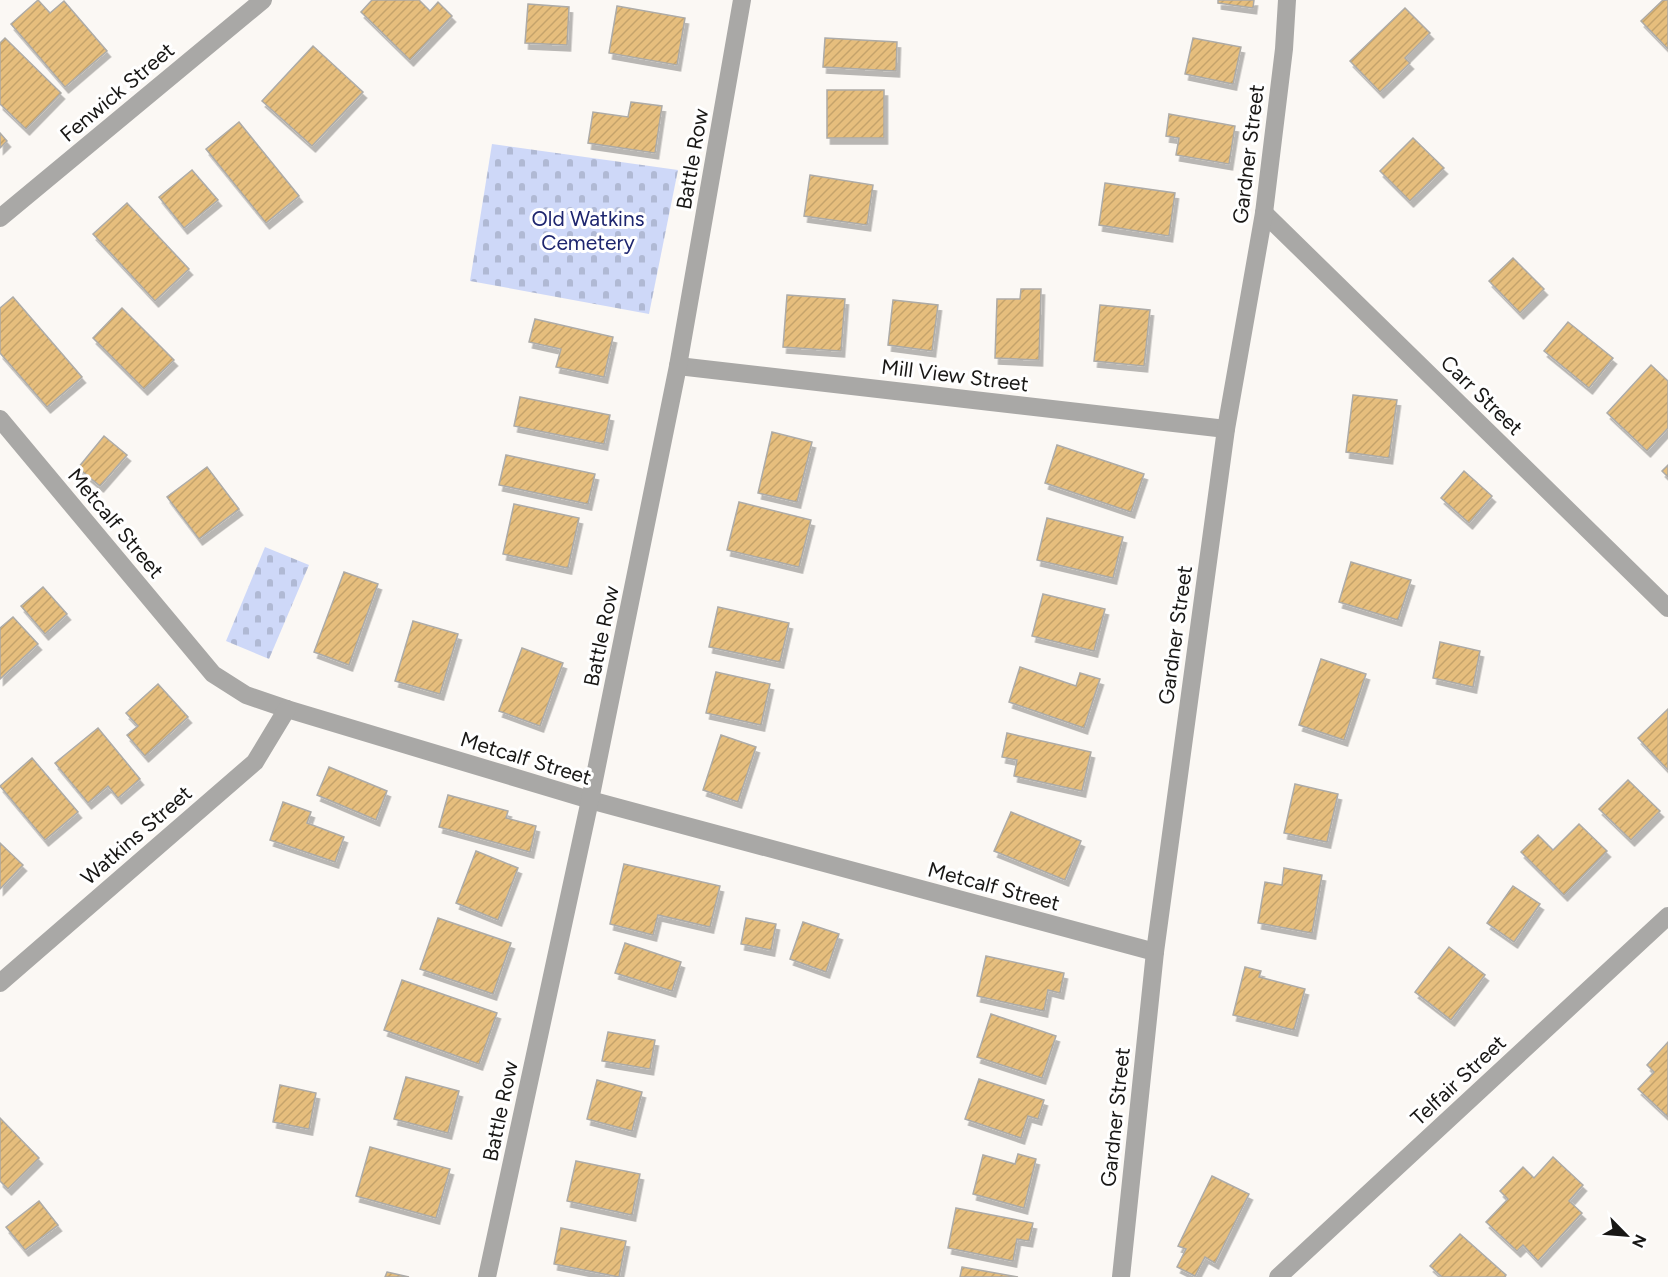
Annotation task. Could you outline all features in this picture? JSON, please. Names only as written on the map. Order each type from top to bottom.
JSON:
[{"type":"street","name":"Fenwick Street","points":[[0,218],[263,0]]},
{"type":"street","name":"Battle Row","points":[[488,1277],[590,800],[678,366],[742,0]]},
{"type":"street","name":"Gardner Street","points":[[1121,1277],[1155,952],[1226,429],[1264,213],[1284,49],[1287,0]]},
{"type":"street","name":"Carr Street","points":[[1264,213],[1668,608]]},
{"type":"street","name":"Mill View Street","points":[[678,366],[1226,429]]},
{"type":"street","name":"Metcalf Street","points":[[0,419],[213,674],[246,695],[590,800],[1155,952]]},
{"type":"street","name":"Watkins Street","points":[[0,983],[255,762],[287,709]]},
{"type":"street","name":"Telfair Street","points":[[1278,1277],[1668,916]]},
{"type":"green space","name":"Old Watkins Cemetery","points":[[492,144],[678,170],[649,314],[470,281]]},
{"type":"green space","points":[[265,547],[309,565],[269,659],[226,641]]},
{"type":"building","points":[[38,0],[50,13],[64,1],[107,51],[65,87],[11,24]]},
{"type":"building","points":[[372,0],[419,0],[430,11],[438,2],[452,16],[410,60],[361,12]]},
{"type":"building","points":[[1218,0],[1254,0],[1253,8],[1218,3]]},
{"type":"building","points":[[1663,0],[1668,0],[1668,49],[1641,21]]},
{"type":"building","points":[[528,4],[569,7],[567,45],[525,43]]},
{"type":"building","points":[[617,6],[685,18],[677,65],[609,53]]},
{"type":"building","points":[[1405,8],[1430,33],[1405,58],[1410,63],[1380,92],[1350,61]]},
{"type":"building","points":[[5,38],[61,93],[26,129],[0,104],[0,43]]},
{"type":"building","points":[[825,38],[897,42],[896,71],[823,67]]},
{"type":"building","points":[[1193,38],[1241,47],[1233,84],[1185,74]]},
{"type":"building","points":[[313,46],[363,92],[312,146],[262,101]]},
{"type":"building","points":[[827,90],[884,90],[884,138],[827,138]]},
{"type":"building","points":[[631,102],[662,106],[655,153],[588,143],[593,112],[628,117]]},
{"type":"building","points":[[1169,114],[1235,126],[1229,164],[1176,155],[1179,138],[1166,136]]},
{"type":"building","points":[[239,122],[299,196],[266,223],[206,149]]},
{"type":"building","points":[[0,133],[7,141],[0,148]]},
{"type":"building","points":[[1413,138],[1444,168],[1410,201],[1380,171]]},
{"type":"building","points":[[192,170],[218,200],[184,228],[159,197]]},
{"type":"building","points":[[810,175],[873,185],[867,225],[804,216]]},
{"type":"building","points":[[1105,183],[1175,193],[1169,236],[1099,225]]},
{"type":"building","points":[[127,203],[189,269],[155,301],[93,234]]},
{"type":"building","points":[[1513,258],[1544,289],[1520,313],[1489,281]]},
{"type":"building","points":[[1021,289],[1041,289],[1039,360],[995,358],[997,299],[1020,299]]},
{"type":"building","points":[[787,295],[845,299],[841,351],[783,347]]},
{"type":"building","points":[[13,297],[82,377],[47,407],[0,353],[0,308]]},
{"type":"building","points":[[893,300],[938,305],[932,351],[888,345]]},
{"type":"building","points":[[1100,305],[1150,310],[1144,366],[1094,361]]},
{"type":"building","points":[[122,308],[174,360],[144,389],[93,338]]},
{"type":"building","points":[[535,319],[613,337],[604,377],[556,367],[561,349],[529,342]]},
{"type":"building","points":[[1568,322],[1613,358],[1589,388],[1544,351]]},
{"type":"building","points":[[1651,365],[1668,381],[1668,428],[1647,451],[1607,413]]},
{"type":"building","points":[[1353,395],[1397,400],[1389,458],[1346,452]]},
{"type":"building","points":[[520,397],[610,415],[604,444],[514,426]]},
{"type":"building","points":[[772,432],[812,442],[797,502],[758,493]]},
{"type":"building","points":[[104,436],[127,455],[100,486],[78,468]]},
{"type":"building","points":[[1057,445],[1144,474],[1131,512],[1045,483]]},
{"type":"building","points":[[506,455],[595,474],[588,504],[499,485]]},
{"type":"building","points":[[1668,465],[1668,477],[1662,471]]},
{"type":"building","points":[[207,467],[239,509],[199,539],[167,497]]},
{"type":"building","points":[[1464,471],[1492,496],[1469,523],[1441,498]]},
{"type":"building","points":[[739,502],[811,520],[799,567],[727,550]]},
{"type":"building","points":[[514,504],[579,518],[568,568],[503,554]]},
{"type":"building","points":[[1047,518],[1123,537],[1113,578],[1037,560]]},
{"type":"building","points":[[1351,562],[1411,580],[1398,620],[1339,602]]},
{"type":"building","points":[[344,572],[378,584],[349,665],[314,652]]},
{"type":"building","points":[[43,587],[67,614],[45,634],[21,606]]},
{"type":"building","points":[[1043,594],[1105,609],[1094,651],[1032,636]]},
{"type":"building","points":[[718,607],[789,623],[780,662],[709,647]]},
{"type":"building","points":[[13,617],[38,644],[0,679],[0,628]]},
{"type":"building","points":[[413,621],[458,634],[440,694],[395,681]]},
{"type":"building","points":[[1440,642],[1480,651],[1473,687],[1433,678]]},
{"type":"building","points":[[522,648],[563,663],[540,726],[499,711]]},
{"type":"building","points":[[1321,659],[1366,674],[1344,740],[1299,725]]},
{"type":"building","points":[[1020,667],[1076,686],[1080,673],[1100,679],[1084,728],[1009,702]]},
{"type":"building","points":[[716,672],[770,684],[761,725],[706,713]]},
{"type":"building","points":[[158,684],[188,717],[145,756],[127,735],[138,726],[126,713]]},
{"type":"building","points":[[1668,709],[1668,770],[1638,738]]},
{"type":"building","points":[[98,728],[140,779],[118,798],[108,786],[88,803],[55,763]]},
{"type":"building","points":[[1007,733],[1091,752],[1082,791],[1014,776],[1017,760],[1002,757]]},
{"type":"building","points":[[721,735],[756,747],[738,802],[703,790]]},
{"type":"building","points":[[32,758],[78,812],[45,840],[0,786]]},
{"type":"building","points":[[329,767],[387,791],[376,820],[317,795]]},
{"type":"building","points":[[1628,780],[1660,811],[1631,840],[1599,809]]},
{"type":"building","points":[[1295,784],[1338,794],[1327,842],[1284,833]]},
{"type":"building","points":[[448,795],[508,811],[506,818],[536,826],[530,852],[439,827]]},
{"type":"building","points":[[283,802],[311,812],[307,823],[344,837],[335,862],[270,840]]},
{"type":"building","points":[[1011,812],[1081,841],[1065,880],[994,851]]},
{"type":"building","points":[[1579,824],[1607,851],[1564,895],[1521,852],[1538,835],[1553,850]]},
{"type":"building","points":[[0,843],[23,865],[0,889]]},
{"type":"building","points":[[476,851],[518,868],[498,920],[456,903]]},
{"type":"building","points":[[624,864],[720,886],[710,927],[658,915],[653,935],[610,924]]},
{"type":"building","points":[[1284,868],[1322,875],[1312,933],[1258,923],[1265,882],[1282,885]]},
{"type":"building","points":[[1513,886],[1540,904],[1514,942],[1487,923]]},
{"type":"building","points":[[438,918],[511,943],[493,994],[420,969]]},
{"type":"building","points":[[746,918],[776,924],[771,950],[741,944]]},
{"type":"building","points":[[803,922],[839,934],[826,972],[790,959]]},
{"type":"building","points":[[625,943],[681,962],[672,991],[615,973]]},
{"type":"building","points":[[1449,947],[1485,975],[1451,1020],[1415,992]]},
{"type":"building","points":[[986,956],[1064,973],[1060,993],[1048,990],[1044,1011],[977,996]]},
{"type":"building","points":[[1245,967],[1261,971],[1259,977],[1305,989],[1294,1030],[1233,1015]]},
{"type":"building","points":[[402,980],[497,1013],[479,1064],[384,1030]]},
{"type":"building","points":[[991,1014],[1056,1036],[1042,1078],[977,1057]]},
{"type":"building","points":[[608,1032],[655,1040],[650,1069],[602,1061]]},
{"type":"building","points":[[1668,1042],[1668,1117],[1638,1089],[1654,1072],[1647,1065]]},
{"type":"building","points":[[406,1077],[459,1091],[448,1133],[394,1119]]},
{"type":"building","points":[[979,1079],[1044,1100],[1038,1119],[1028,1116],[1021,1138],[965,1119]]},
{"type":"building","points":[[597,1080],[642,1092],[632,1131],[587,1119]]},
{"type":"building","points":[[280,1085],[316,1093],[309,1129],[273,1122]]},
{"type":"building","points":[[0,1118],[39,1158],[8,1189],[0,1181]]},
{"type":"building","points":[[370,1147],[450,1169],[436,1218],[356,1196]]},
{"type":"building","points":[[1018,1154],[1036,1159],[1024,1208],[973,1194],[983,1155],[1015,1164]]},
{"type":"building","points":[[1553,1157],[1583,1185],[1569,1201],[1582,1213],[1538,1261],[1523,1245],[1517,1251],[1486,1222],[1508,1199],[1500,1191],[1523,1167],[1534,1178]]},
{"type":"building","points":[[576,1161],[640,1174],[632,1215],[567,1201]]},
{"type":"building","points":[[1212,1176],[1249,1194],[1215,1263],[1205,1257],[1195,1276],[1177,1267],[1186,1249],[1178,1246]]},
{"type":"building","points":[[39,1201],[58,1225],[25,1250],[6,1227]]},
{"type":"building","points":[[956,1208],[1033,1223],[1029,1241],[1017,1239],[1013,1261],[948,1248]]},
{"type":"building","points":[[561,1228],[626,1241],[619,1277],[554,1264]]},
{"type":"building","points":[[1460,1234],[1506,1275],[1505,1277],[1442,1277],[1430,1266]]},
{"type":"building","points":[[962,1267],[1018,1277],[960,1277]]},
{"type":"building","points":[[387,1272],[409,1277],[385,1277]]}]
